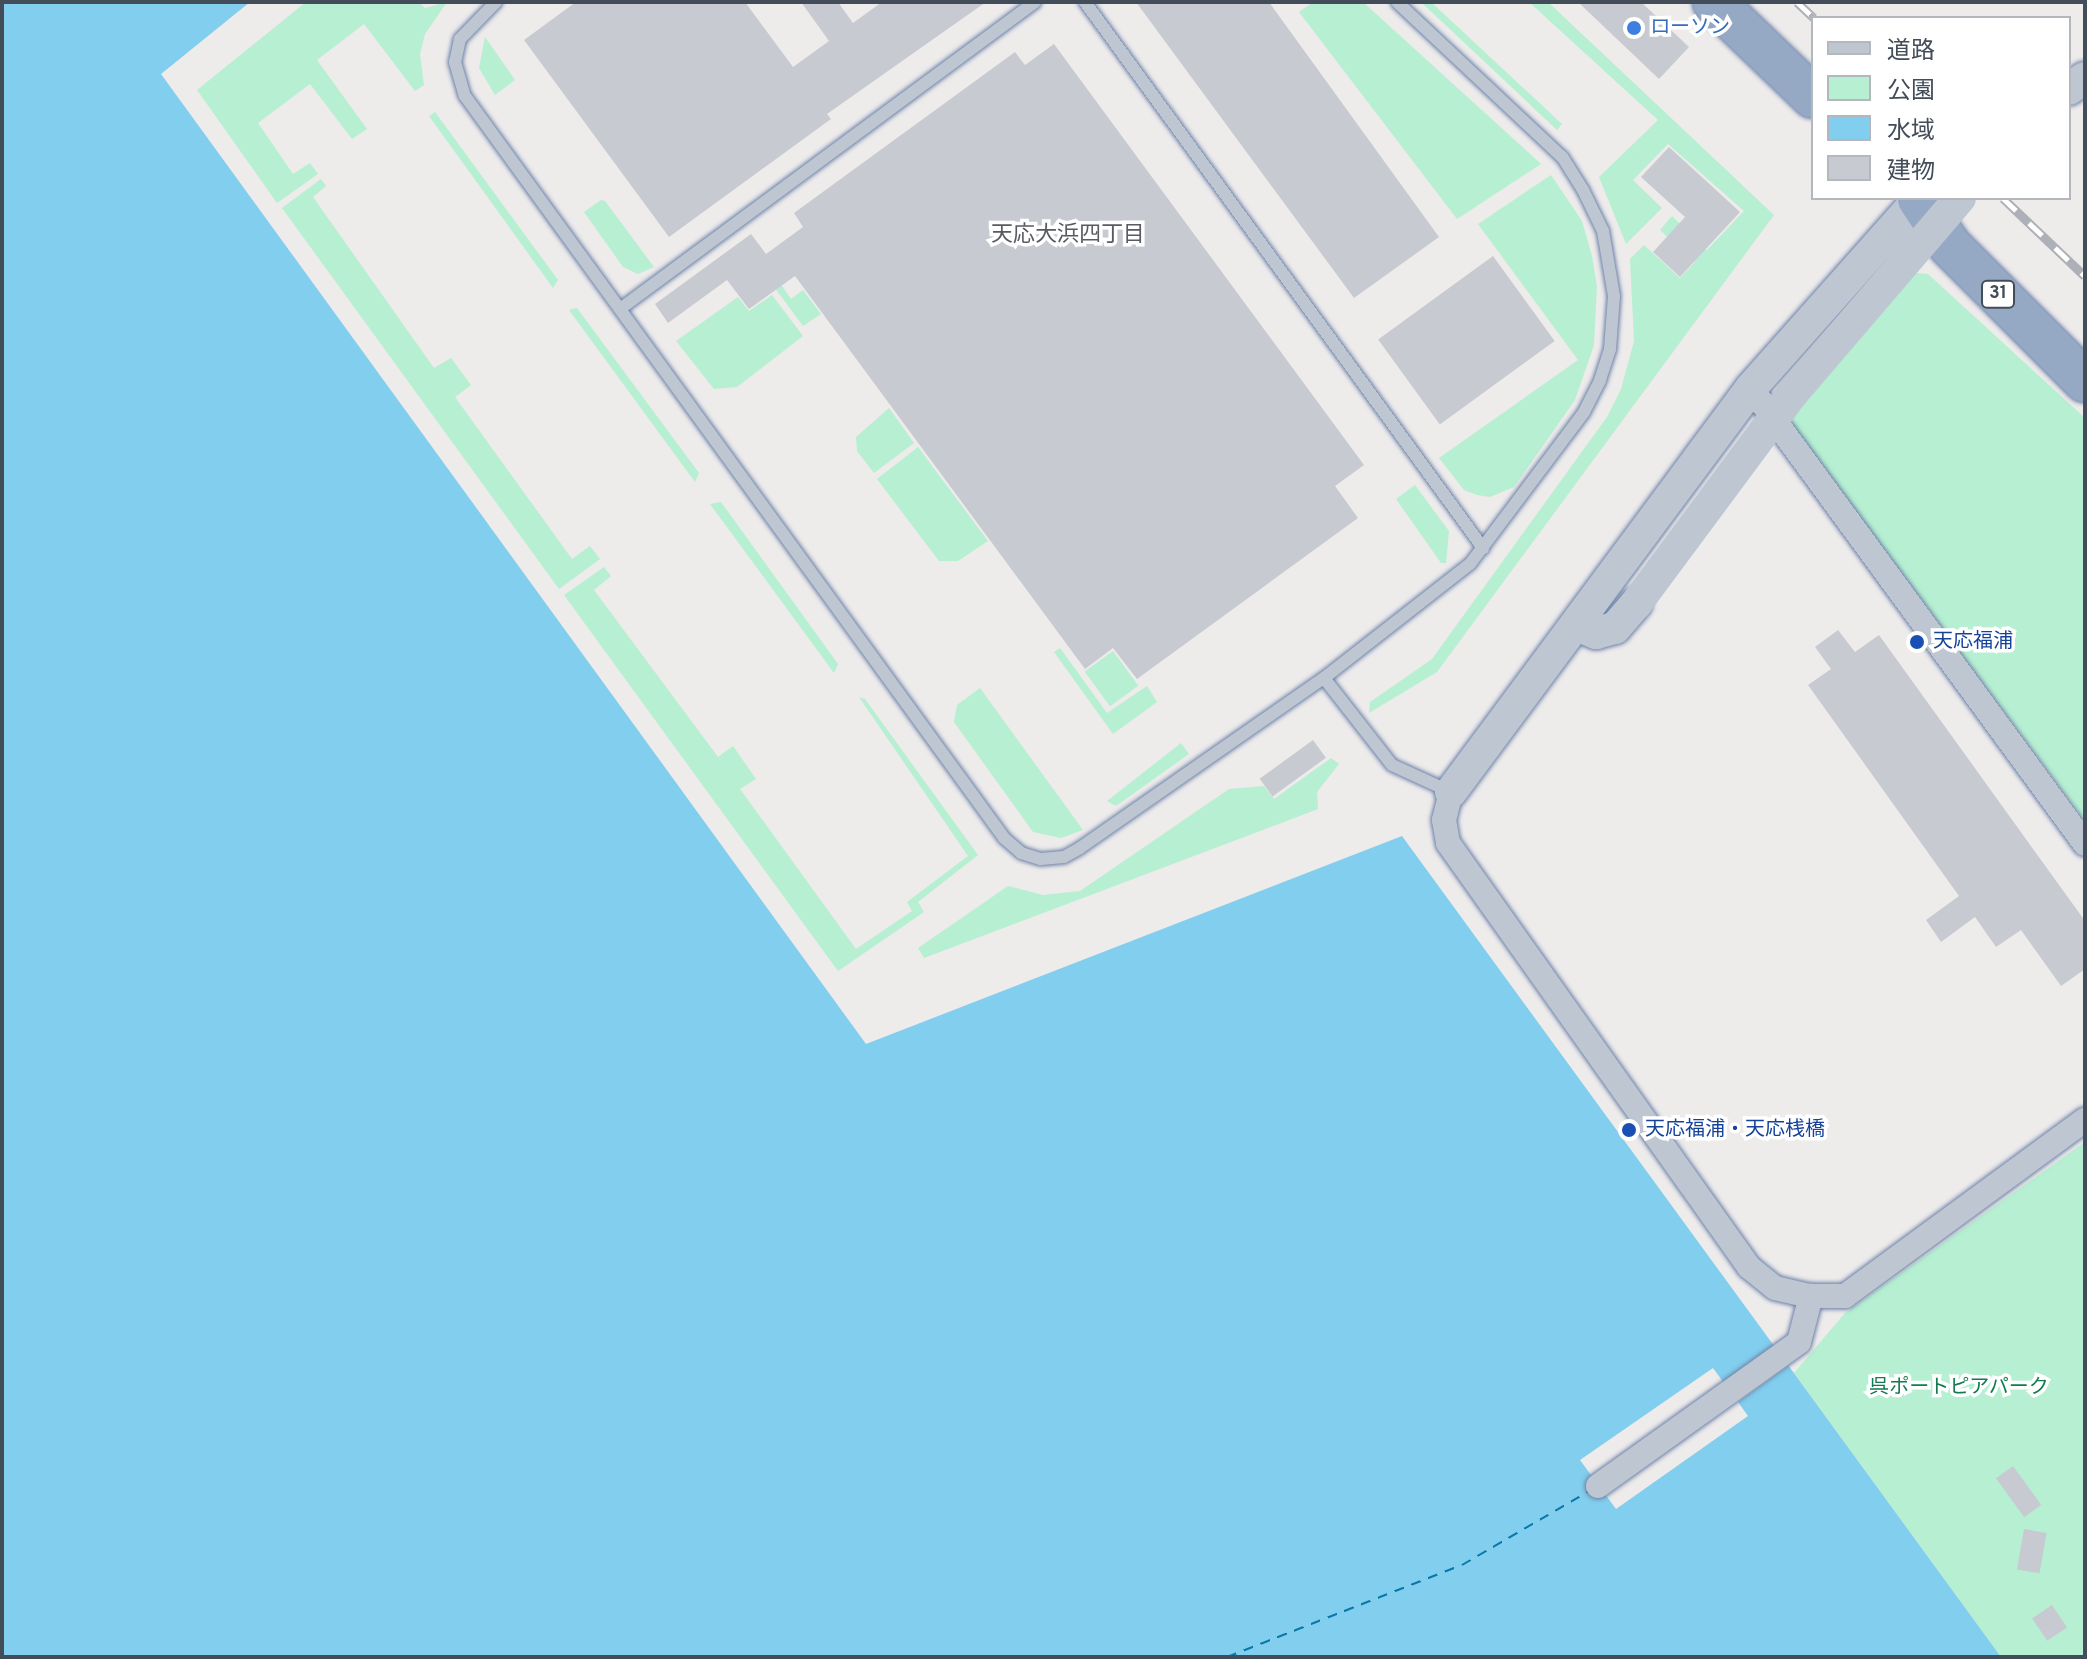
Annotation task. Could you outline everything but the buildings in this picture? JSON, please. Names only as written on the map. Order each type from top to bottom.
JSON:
[{"type":"highway","points":[[1714,2],[1811,95]]},
{"type":"highway","name":"31","points":[[1919,200],[1950,246],[2085,381]]},
{"type":"highway","name":"31","points":[[1920,200],[1966,228],[2085,342]]},
{"type":"street","points":[[1917,200],[1751,388],[1451,792],[1444,820],[1448,843],[1740,1254],[1775,1288],[1811,1296],[1845,1296],[2085,1120]]},
{"type":"street","points":[[1577,625],[1596,633],[1615,628],[1792,394],[1958,200]]},
{"type":"street","points":[[1751,388],[2085,844]]},
{"type":"street","points":[[1598,1486],[1799,1342],[1811,1296]]},
{"type":"lane","points":[[496,2],[460,39],[455,62],[459,84],[1004,838],[1021,853],[1041,859],[1064,857],[1080,848],[1324,678],[1470,564],[1584,412],[1600,380],[1613,322],[1610,264],[1603,231],[1562,157],[1397,2]]},
{"type":"lane","points":[[620,309],[1035,2]]},
{"type":"lane","points":[[1085,2],[1483,548]]},
{"type":"lane","points":[[1324,678],[1392,765],[1451,792]]},
{"type":"green space","points":[[306,2],[419,2],[425,8],[447,2],[425,34],[420,54],[424,85],[415,91],[364,24],[317,60],[367,129],[352,139],[310,84],[258,123],[293,174],[310,163],[318,174],[277,203],[197,90]]},
{"type":"green space","points":[[1313,2],[1363,2],[1541,164],[1457,219],[1299,12]]},
{"type":"green space","points":[[1421,2],[1431,2],[1562,124],[1557,130]]},
{"type":"green space","points":[[1529,2],[1548,2],[1774,215],[1437,672],[1369,713],[1370,702],[1432,659],[1607,417],[1621,389],[1634,341],[1630,259],[1644,245],[1680,278],[1695,262],[1660,230],[1672,216],[1707,250],[1744,211],[1668,144],[1633,180],[1662,208],[1626,244],[1599,177],[1658,120]]},
{"type":"green space","points":[[485,37],[515,80],[495,95],[479,68]]},
{"type":"green space","points":[[435,112],[558,280],[553,288],[429,116]]},
{"type":"green space","points":[[1551,175],[1582,221],[1592,256],[1597,286],[1594,345],[1575,400],[1514,487],[1490,497],[1477,495],[1464,490],[1439,458],[1578,360],[1478,224]]},
{"type":"green space","points":[[321,179],[326,186],[313,197],[434,368],[451,358],[471,385],[455,397],[572,559],[590,546],[600,559],[559,589],[282,208]]},
{"type":"green space","points":[[601,200],[605,201],[654,267],[638,274],[623,267],[584,212]]},
{"type":"green space","points":[[772,271],[791,299],[803,290],[821,314],[803,326],[766,276]]},
{"type":"green space","points":[[1907,272],[1928,274],[2085,418],[2085,821],[1793,426],[1791,405]]},
{"type":"green space","points":[[772,295],[803,336],[737,387],[714,389],[676,341],[738,297],[749,311]]},
{"type":"green space","points":[[577,308],[699,473],[695,482],[569,310]]},
{"type":"green space","points":[[889,408],[914,443],[874,473],[857,451],[856,437]]},
{"type":"green space","points":[[918,447],[988,541],[958,561],[939,561],[877,479]]},
{"type":"green space","points":[[1415,485],[1449,531],[1446,563],[1441,563],[1396,499]]},
{"type":"green space","points":[[721,502],[838,664],[834,673],[710,504]]},
{"type":"green space","points":[[604,567],[611,576],[594,590],[718,757],[733,746],[756,779],[740,789],[856,949],[912,911],[907,902],[968,856],[859,697],[865,699],[978,855],[918,902],[924,912],[838,971],[564,595]]},
{"type":"green space","points":[[1060,648],[1107,713],[1147,686],[1157,702],[1113,734],[1054,652]]},
{"type":"green space","points":[[1113,651],[1138,686],[1110,706],[1085,672]]},
{"type":"green space","points":[[980,688],[1083,830],[1061,838],[1033,832],[954,722],[957,705]]},
{"type":"green space","points":[[1181,743],[1189,754],[1116,806],[1107,801]]},
{"type":"green space","points":[[1331,758],[1339,764],[1317,792],[1318,809],[924,958],[918,948],[1008,886],[1043,895],[1080,891],[1229,789],[1264,786],[1274,799]]},
{"type":"green space","name":"呉ポートピアパーク","points":[[2085,1142],[2085,1657],[2001,1657],[1794,1373],[1845,1313]]},
{"type":"water","points":[[2,2],[250,2],[161,74],[866,1044],[1402,836],[2001,1657],[2,1657]]},
{"type":"pier","points":[[1775,1347],[1788,1366],[1738,1402],[1748,1416],[1616,1509],[1580,1460],[1713,1368],[1724,1383]]},
{"type":"ferry route","points":[[1227,1657],[1462,1565],[1589,1491]]},
{"type":"railway","points":[[1797,2],[1812,16]]},
{"type":"railway","points":[[2005,200],[2085,276]]},
{"type":"place","name":"ローソン","points":[[1634,28]]},
{"type":"place","name":"天応福浦","points":[[1917,642]]},
{"type":"place","name":"天応福浦・天応桟橋","points":[[1629,1130]]},
{"type":"district","name":"天応大浜四丁目","points":[[1068,236]]}]
